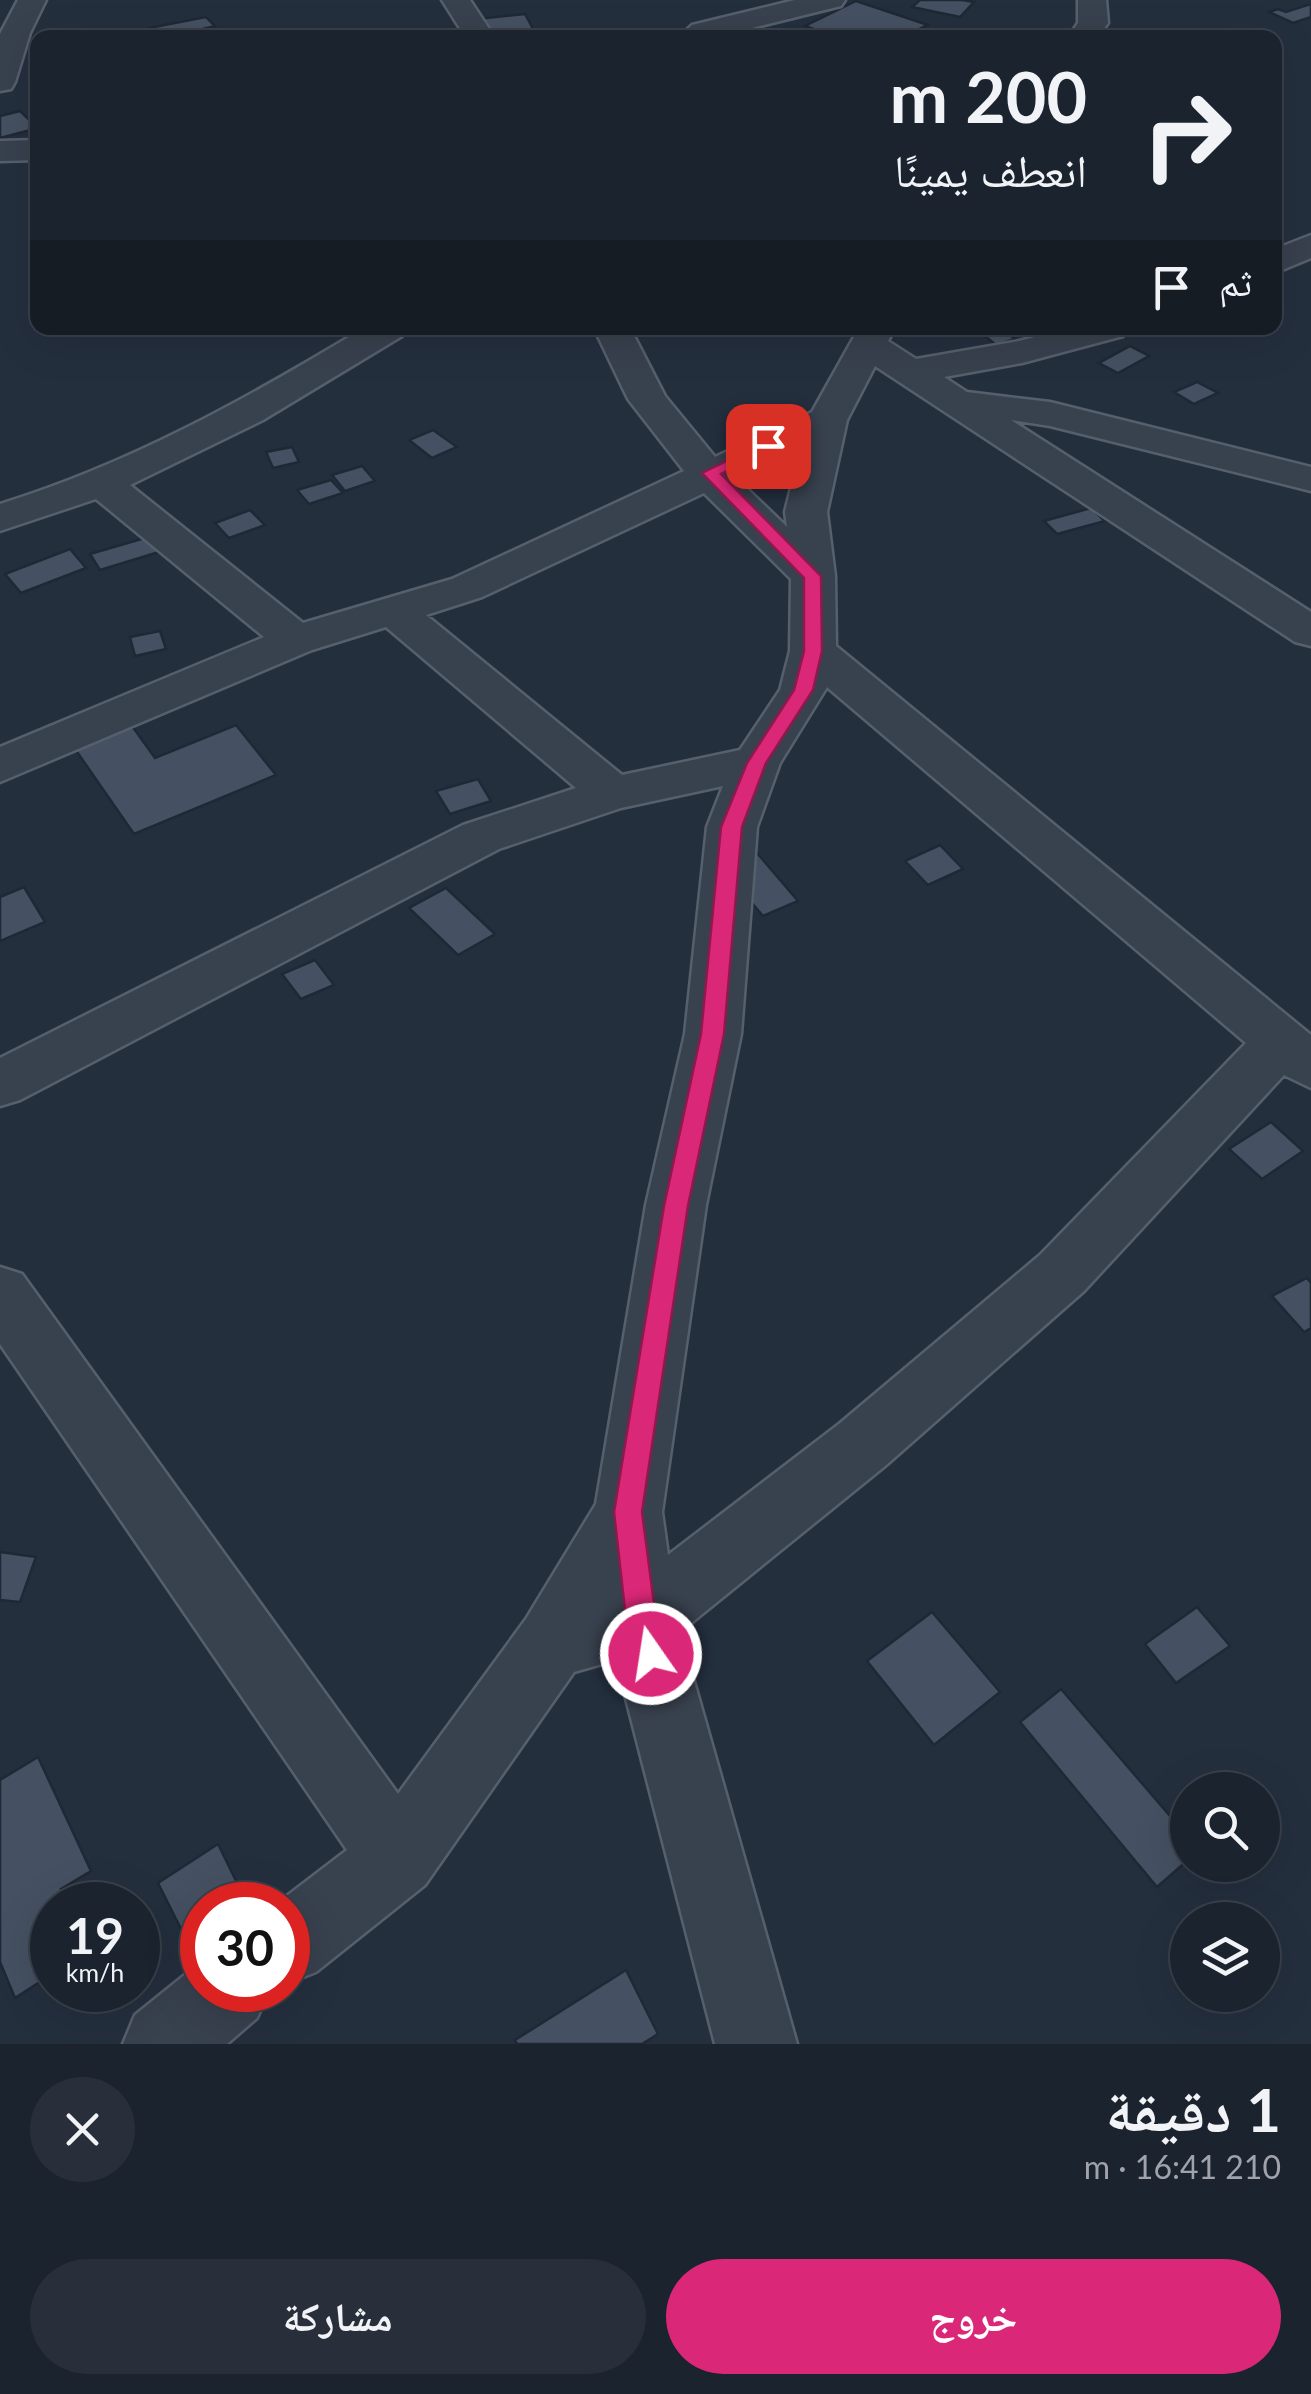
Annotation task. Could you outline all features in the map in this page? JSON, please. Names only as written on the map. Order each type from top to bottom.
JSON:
[{"type":"street","points":[[0,4],[16,0]]},
{"type":"street","points":[[30,67],[3,69],[32,0]]},
{"type":"street","points":[[456,0],[476,30]]},
{"type":"street","points":[[711,30],[831,0]]},
{"type":"street","points":[[1088,30],[1093,23],[1092,0]]},
{"type":"street","points":[[0,151],[30,150]]},
{"type":"street","points":[[1282,259],[1311,246]]},
{"type":"street","points":[[0,518],[102,483],[286,391],[378,335]]},
{"type":"street","points":[[614,335],[626,368],[645,398],[710,473],[812,576]]},
{"type":"street","points":[[909,372],[1022,352],[1084,335]]},
{"type":"street","points":[[756,2044],[641,1619],[628,1512],[676,1206],[712,1034],[732,827],[756,763],[803,690],[813,651],[806,512],[827,420],[873,337],[909,372],[1311,632]]},
{"type":"street","points":[[952,400],[1050,414],[1311,479]]},
{"type":"street","points":[[0,766],[296,640],[467,588],[827,420]]},
{"type":"street","points":[[102,483],[296,640]]},
{"type":"street","points":[[392,609],[613,793]]},
{"type":"street","points":[[551,1644],[641,1619],[862,1445],[1062,1273],[1295,1054],[813,651]]},
{"type":"street","points":[[0,1084],[481,838],[613,793],[756,763]]},
{"type":"street","points":[[0,1293],[398,1858]]},
{"type":"street","points":[[310,1927],[398,1858],[551,1644],[628,1512]]},
{"type":"street","points":[[164,2044],[203,2012]]},
{"type":"building","points":[[920,0],[974,2],[960,17],[912,7]]},
{"type":"building","points":[[856,1],[928,25],[917,30],[816,30],[805,26]]},
{"type":"building","points":[[1311,4],[1311,17],[1293,23],[1269,12],[1286,12]]},
{"type":"building","points":[[525,14],[534,30],[462,30],[482,28],[477,19]]},
{"type":"building","points":[[206,17],[215,26],[204,30],[149,28]]},
{"type":"building","points":[[20,111],[30,120],[30,130],[0,138],[0,116]]},
{"type":"building","points":[[984,335],[1010,335],[1015,339],[996,345]]},
{"type":"building","points":[[1130,346],[1149,356],[1118,373],[1099,363]]},
{"type":"building","points":[[1197,382],[1218,393],[1194,404],[1174,392]]},
{"type":"building","points":[[433,430],[457,447],[432,458],[409,440]]},
{"type":"building","points":[[292,447],[299,462],[273,468],[266,452]]},
{"type":"building","points":[[362,466],[375,481],[345,491],[332,475]]},
{"type":"building","points":[[331,480],[343,493],[309,504],[297,490]]},
{"type":"building","points":[[1091,508],[1105,521],[1057,534],[1044,521]]},
{"type":"building","points":[[250,510],[265,525],[229,538],[215,523]]},
{"type":"building","points":[[162,533],[172,548],[100,570],[90,554]]},
{"type":"building","points":[[70,549],[86,568],[21,593],[5,574]]},
{"type":"building","points":[[160,631],[166,649],[135,656],[130,637]]},
{"type":"building","points":[[236,725],[276,775],[134,834],[75,749],[132,726],[155,758]]},
{"type":"building","points":[[478,779],[491,801],[450,814],[436,791]]},
{"type":"building","points":[[940,845],[963,869],[928,885],[905,861]]},
{"type":"building","points":[[757,853],[798,901],[763,916],[722,868]]},
{"type":"building","points":[[24,887],[45,922],[0,941],[0,897]]},
{"type":"building","points":[[446,888],[495,934],[458,955],[409,908]]},
{"type":"building","points":[[315,960],[334,985],[301,999],[282,974]]},
{"type":"building","points":[[1271,1122],[1303,1151],[1262,1179],[1229,1149]]},
{"type":"building","points":[[1307,1278],[1311,1283],[1311,1328],[1304,1332],[1272,1296]]},
{"type":"building","points":[[0,1552],[36,1557],[20,1602],[0,1600]]},
{"type":"building","points":[[1197,1607],[1230,1646],[1176,1683],[1145,1644]]},
{"type":"building","points":[[932,1612],[1000,1692],[934,1745],[867,1661]]},
{"type":"building","points":[[1061,1689],[1170,1816],[1170,1876],[1157,1887],[1020,1722]]},
{"type":"building","points":[[38,1757],[91,1871],[73,1882],[30,1882],[30,1988],[15,1998],[0,1962],[0,1780]]},
{"type":"building","points":[[218,1844],[237,1882],[180,1882],[180,1927],[160,1882]]},
{"type":"building","points":[[626,1970],[658,2034],[642,2044],[517,2044],[515,2040]]},
{"type":"route","points":[[651,1654],[641,1619],[628,1512],[676,1206],[712,1034],[732,827],[756,763],[803,690],[813,651],[812,576],[710,473],[768,446]]}]
